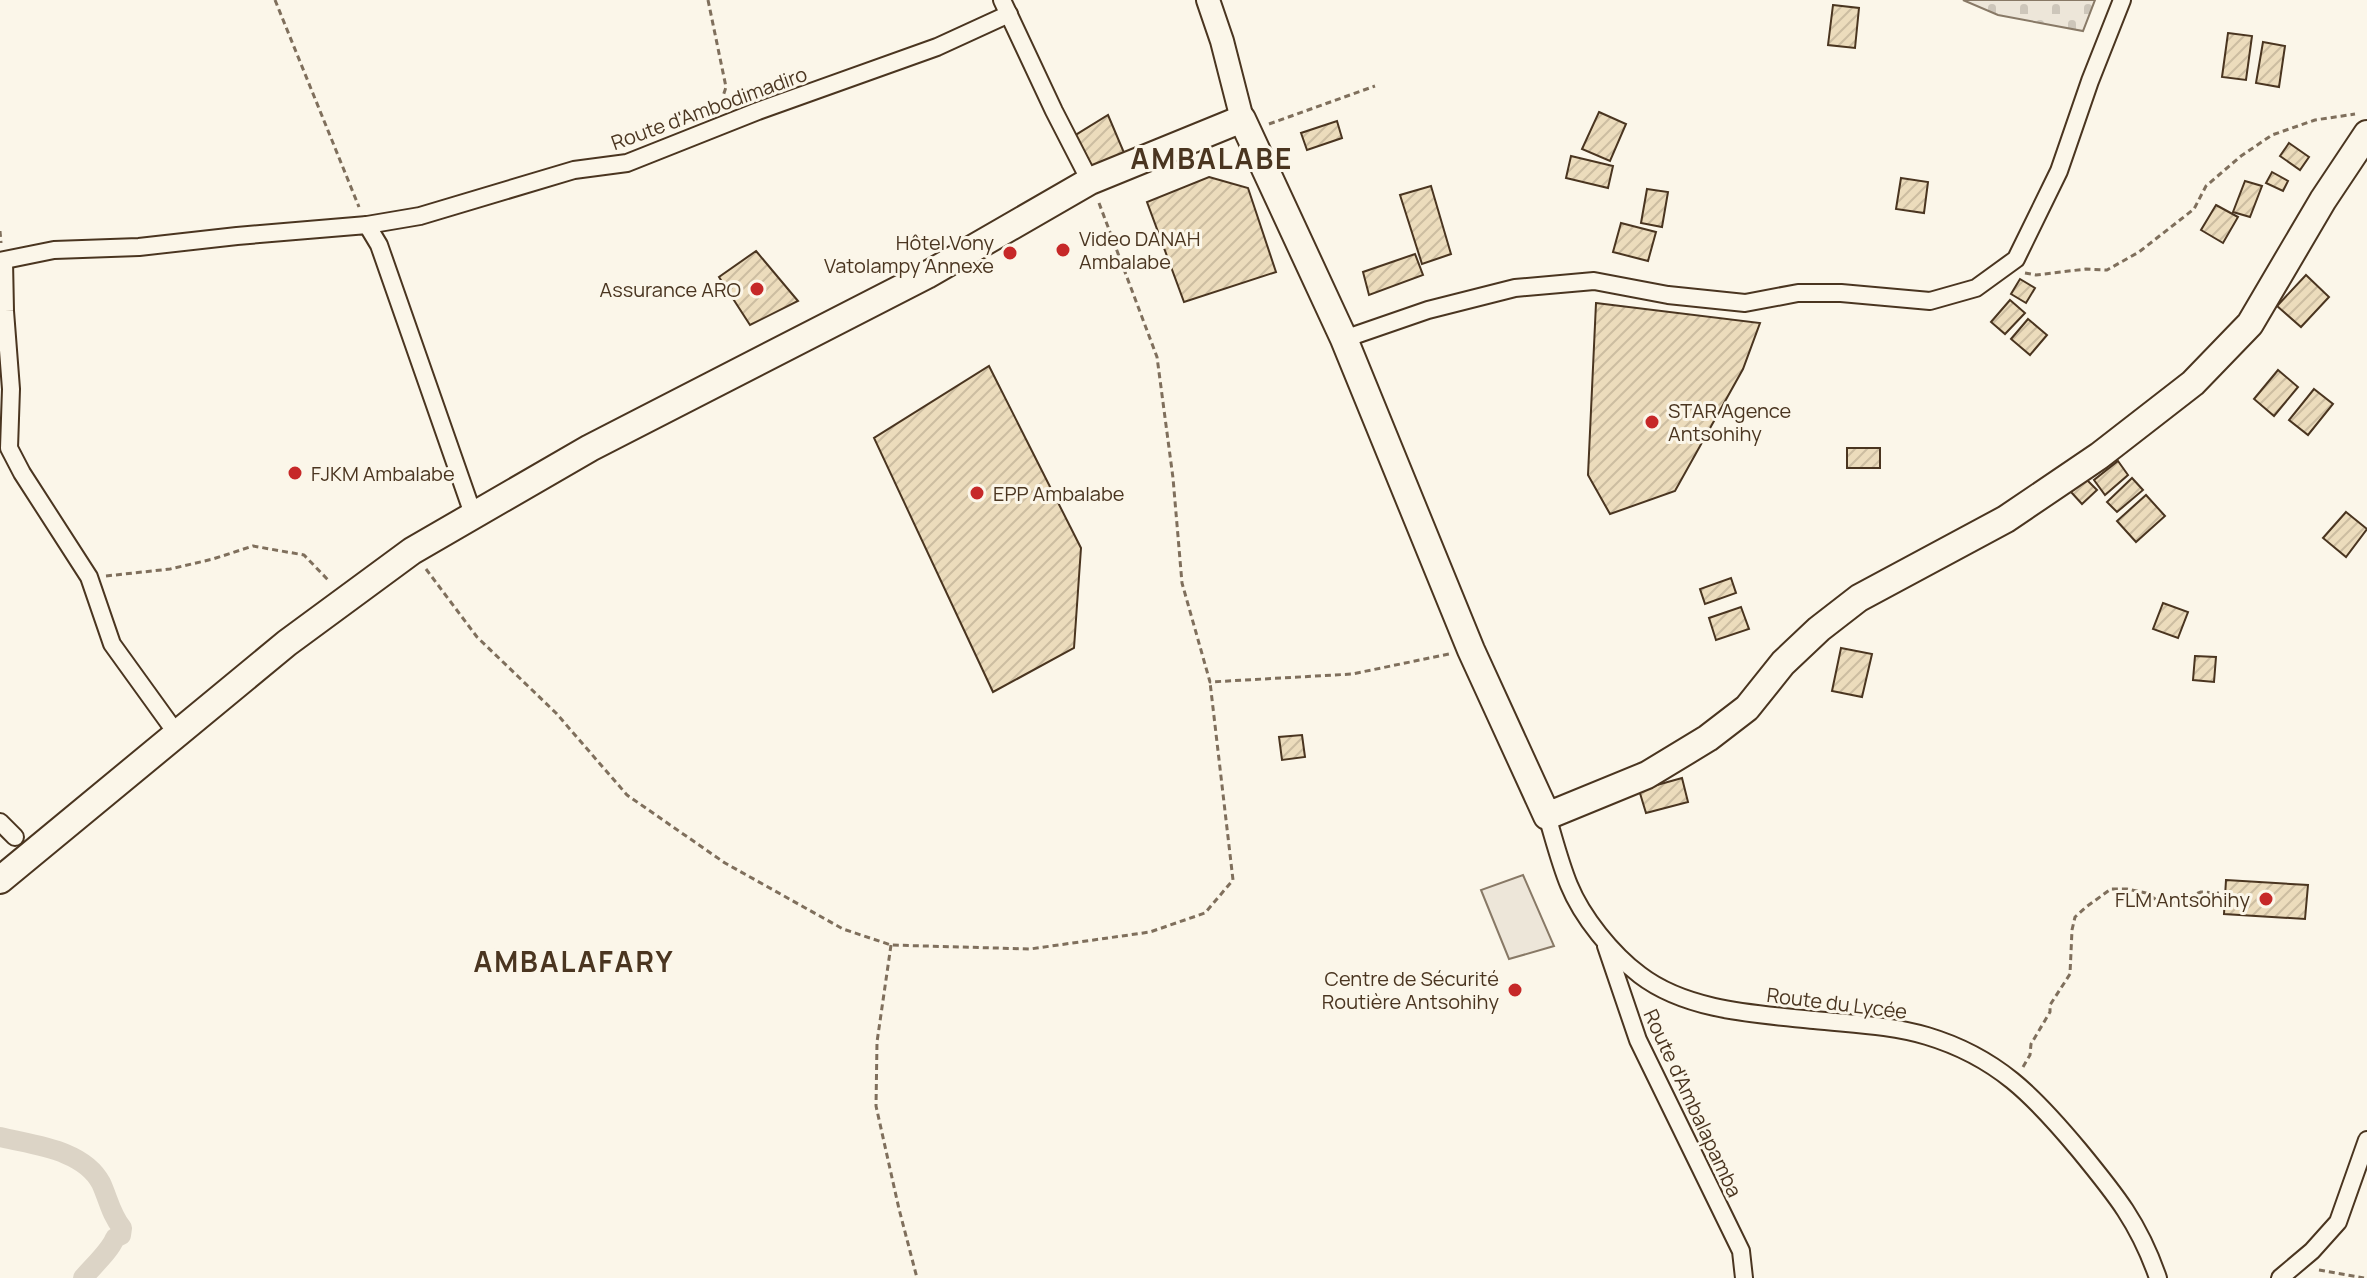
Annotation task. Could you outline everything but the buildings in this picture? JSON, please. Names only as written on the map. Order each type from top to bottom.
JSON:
[{"type":"main road","points":[[0,880],[287,643],[470,506],[927,275],[1090,181],[1245,126],[1344,339],[1471,650],[1547,816],[1647,775],[1708,738],[1747,708],[1783,663],[1819,629],[1859,598],[2006,519],[2099,456],[2193,383],[2250,324],[2323,200],[2367,134]]},
{"type":"street","points":[[1208,0],[1245,126]]},
{"type":"street","points":[[1344,339],[1428,310],[1515,288],[1594,281],[1668,295],[1745,303],[1798,293],[1841,293],[1930,301],[1976,288],[2016,259],[2059,171],[2122,0]]},
{"type":"street","name":"Route d'Ambodimadiro","points":[[169,723],[112,644],[89,577],[9,448],[11,389],[2,261],[54,250],[139,247],[367,225],[420,216],[574,170],[627,163],[937,47],[1006,7]]},
{"type":"street","points":[[1006,7],[1090,181]]},
{"type":"street","points":[[367,225],[379,245],[470,506]]},
{"type":"street","name":"Route du Lycée","points":[[1547,816],[1570,888],[1606,945],[1642,976],[1682,998],[1717,1007],[1926,1035],[1954,1045],[2016,1081],[2047,1111],[2118,1197],[2139,1230],[2158,1278]]},
{"type":"street","points":[[0,822],[15,837]]},
{"type":"street","name":"Route d'Ambalapamba","points":[[1606,945],[1638,1040],[1741,1251],[1744,1278]]},
{"type":"street","points":[[2286,1274],[2338,1222],[2367,1140]]},
{"type":"path","points":[[275,0],[367,225]]},
{"type":"path","points":[[708,0],[726,87],[712,129]]},
{"type":"path","points":[[1245,126],[1375,86]]},
{"type":"path","points":[[2001,270],[2036,275],[2086,269],[2107,270],[2139,252],[2194,209],[2206,186],[2272,135],[2315,120],[2367,112]]},
{"type":"path","points":[[412,551],[477,637],[556,713],[627,795],[738,870],[843,929],[891,945],[1030,949],[1150,932],[1205,913],[1233,880],[1210,682],[1182,583],[1173,478],[1157,357],[1090,181]]},
{"type":"path","points":[[89,577],[170,569],[253,546],[304,555],[347,600]]},
{"type":"path","points":[[1210,682],[1352,674],[1471,650]]},
{"type":"path","points":[[2016,1081],[2030,1055],[2031,1044],[2050,1012],[2050,1005],[2070,974],[2075,917],[2111,889],[2146,893],[2158,901],[2172,903],[2201,892],[2219,893]]},
{"type":"path","points":[[891,945],[877,1042],[876,1106],[917,1278]]},
{"type":"path","points":[[2286,1274],[2327,1270],[2365,1278]]},
{"type":"green space","points":[[1963,0],[2095,0],[2083,31],[1998,15]]},
{"type":"green space","points":[[1523,875],[1554,946],[1509,959],[1481,890]]},
{"type":"waterway","points":[[0,1137],[70,1156],[93,1172],[101,1183],[122,1228],[121,1235],[115,1238],[83,1278]]},
{"type":"place","name":"Video DANAH Ambalabe","points":[[1063,250]]},
{"type":"place","name":"Hôtel Vony Vatolampy Annexe","points":[[1010,253]]},
{"type":"place","name":"Assurance ARO","points":[[757,289]]},
{"type":"place","name":"STAR Agence Antsohihy","points":[[1652,422]]},
{"type":"place","name":"FJKM Ambalabe","points":[[295,473]]},
{"type":"place","name":"EPP Ambalabe","points":[[977,493]]},
{"type":"place","name":"FLM Antsohihy","points":[[2266,899]]},
{"type":"place","name":"Centre de Sécurité Routière Antsohihy","points":[[1515,990]]},
{"type":"district","name":"AMBALABE","points":[[1212,158]]},
{"type":"district","name":"AMBALAFARY","points":[[574,961]]}]
